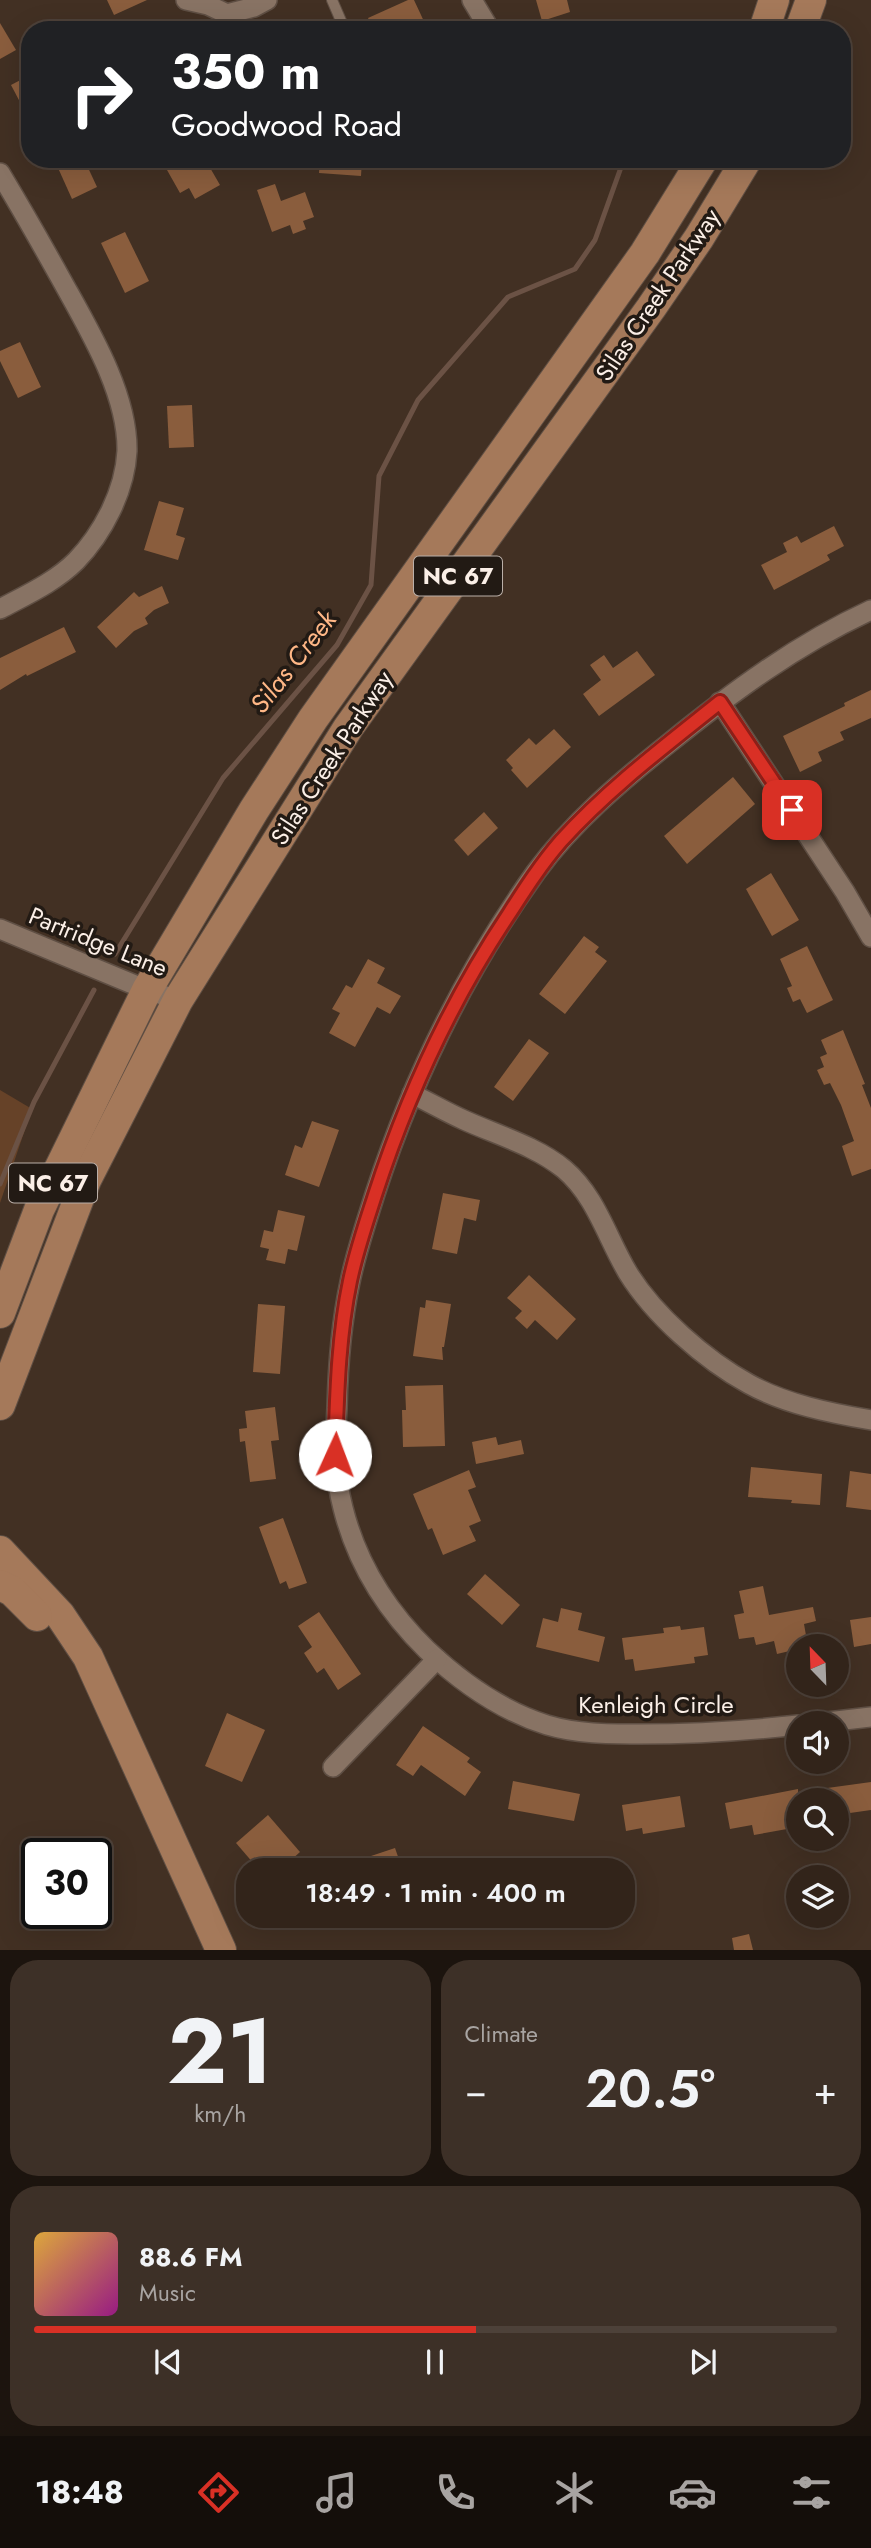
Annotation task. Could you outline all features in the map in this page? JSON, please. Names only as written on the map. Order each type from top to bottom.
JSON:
[{"type":"main road","points":[[767,21],[774,0]]},
{"type":"main road","points":[[803,21],[811,0]]},
{"type":"main road","name":"Silas Creek Parkway","points":[[0,1313],[39,1210],[147,990],[254,810],[306,730],[645,253],[697,168]]},
{"type":"main road","name":"Silas Creek Parkway","points":[[0,1405],[27,1328],[86,1180],[178,1000],[348,728],[651,308],[699,238],[742,168]]},
{"type":"main road","points":[[0,1551],[60,1615],[88,1657],[221,1950]]},
{"type":"main road","points":[[0,1586],[12,1591],[35,1614],[71,1659],[85,1684],[205,1950]]},
{"type":"street","points":[[186,0],[208,5],[227,21]]},
{"type":"street","points":[[230,21],[267,0]]},
{"type":"street","points":[[472,0],[485,21]]},
{"type":"street","points":[[0,173],[77,309],[104,364],[123,418],[127,452],[124,475],[117,496],[91,543],[76,561],[58,576],[0,609]]},
{"type":"street","name":"Kenleigh Circle","points":[[786,1726],[675,1734],[599,1734],[576,1731],[547,1725],[491,1700],[437,1659],[404,1627],[381,1597],[351,1536],[342,1507],[335,1455],[338,1378],[350,1281],[390,1150],[412,1094],[457,1000],[495,935],[537,872],[597,804],[720,702],[804,646],[871,610]]},
{"type":"street","points":[[720,702],[845,892],[871,937]]},
{"type":"street","name":"Partridge Lane","points":[[0,929],[147,990],[178,1000]]},
{"type":"street","points":[[412,1094],[546,1157],[564,1170],[580,1185],[592,1203],[628,1272],[641,1291],[688,1340],[724,1369],[750,1385],[778,1397],[871,1420]]},
{"type":"street","points":[[334,1767],[437,1659]]},
{"type":"street","points":[[849,1720],[871,1717]]},
{"type":"lane","points":[[332,0],[341,21]]},
{"type":"shaded area","points":[[0,1090],[32,1109],[0,1203]]},
{"type":"building","points":[[107,0],[147,0],[114,15]]},
{"type":"building","points":[[408,0],[414,0],[424,21],[370,21],[368,18]]},
{"type":"building","points":[[536,0],[567,0],[570,12],[542,21]]},
{"type":"building","points":[[0,23],[16,50],[0,59]]},
{"type":"building","points":[[21,80],[21,104],[11,85]]},
{"type":"building","points":[[58,168],[88,168],[97,187],[72,199]]},
{"type":"building","points":[[210,168],[220,185],[195,199],[189,188],[180,193],[167,170]]},
{"type":"building","points":[[319,168],[361,168],[361,176],[319,173]]},
{"type":"building","points":[[275,184],[281,201],[305,192],[314,217],[303,221],[306,229],[293,234],[290,225],[272,232],[257,190]]},
{"type":"building","points":[[125,232],[149,281],[125,293],[101,243]]},
{"type":"building","points":[[20,342],[41,387],[18,398],[0,361],[0,351]]},
{"type":"building","points":[[192,405],[194,447],[169,448],[167,406]]},
{"type":"building","points":[[159,501],[184,508],[176,535],[185,538],[178,560],[144,550]]},
{"type":"building","points":[[834,526],[844,546],[827,555],[830,560],[774,590],[761,565],[787,552],[783,543],[797,536],[801,543]]},
{"type":"building","points":[[162,586],[169,603],[154,610],[145,618],[148,624],[134,631],[116,648],[97,627],[134,592],[139,597]]},
{"type":"building","points":[[64,627],[76,652],[27,676],[26,674],[0,690],[0,658]]},
{"type":"building","points":[[637,651],[655,675],[599,716],[583,694],[601,680],[590,665],[604,655],[613,668]]},
{"type":"building","points":[[871,690],[871,718],[840,732],[844,740],[818,752],[822,761],[800,772],[783,736],[845,706],[844,703]]},
{"type":"building","points":[[554,729],[571,747],[527,788],[506,760],[529,738],[536,745]]},
{"type":"building","points":[[733,777],[755,804],[687,864],[664,836]]},
{"type":"building","points":[[484,812],[498,828],[468,856],[454,840]]},
{"type":"building","points":[[771,873],[799,920],[772,936],[746,889]]},
{"type":"building","points":[[584,936],[599,947],[595,952],[607,961],[565,1014],[539,994]]},
{"type":"building","points":[[807,946],[833,1000],[807,1013],[800,999],[793,1002],[787,988],[792,986],[780,959]]},
{"type":"building","points":[[368,959],[385,968],[377,983],[401,996],[390,1014],[377,1007],[355,1047],[329,1033],[340,1013],[332,1009],[346,985],[352,988]]},
{"type":"building","points":[[843,1030],[865,1084],[862,1085],[871,1108],[871,1169],[852,1176],[842,1146],[854,1141],[830,1083],[824,1085],[817,1070],[824,1067],[820,1057],[827,1054],[821,1040]]},
{"type":"building","points":[[529,1039],[549,1053],[513,1101],[494,1087]]},
{"type":"building","points":[[312,1121],[339,1130],[319,1187],[285,1175],[295,1145],[302,1148]]},
{"type":"building","points":[[443,1193],[480,1200],[476,1221],[464,1218],[457,1254],[432,1249]]},
{"type":"building","points":[[278,1210],[305,1216],[297,1251],[288,1249],[285,1264],[266,1260],[269,1249],[260,1247],[264,1230],[273,1232]]},
{"type":"building","points":[[529,1275],[576,1319],[557,1340],[535,1320],[527,1329],[515,1318],[522,1311],[507,1298]]},
{"type":"building","points":[[426,1300],[451,1304],[442,1347],[443,1360],[413,1356],[420,1307],[425,1308]]},
{"type":"building","points":[[258,1304],[285,1306],[280,1374],[253,1372]]},
{"type":"building","points":[[443,1385],[445,1446],[403,1447],[402,1410],[406,1410],[405,1386]]},
{"type":"building","points":[[275,1407],[279,1440],[271,1441],[276,1479],[250,1482],[245,1441],[240,1442],[239,1429],[247,1428],[245,1411]]},
{"type":"building","points":[[496,1437],[498,1445],[521,1440],[524,1454],[476,1464],[472,1442]]},
{"type":"building","points":[[751,1467],[822,1474],[820,1505],[748,1497]]},
{"type":"building","points":[[469,1470],[476,1487],[468,1490],[481,1521],[469,1526],[476,1541],[443,1555],[432,1528],[428,1530],[413,1494]]},
{"type":"building","points":[[850,1471],[871,1474],[871,1510],[846,1507]]},
{"type":"building","points":[[283,1518],[307,1583],[289,1589],[286,1581],[280,1584],[259,1527]]},
{"type":"building","points":[[485,1574],[520,1605],[502,1625],[467,1594]]},
{"type":"building","points":[[763,1586],[769,1615],[813,1607],[816,1621],[804,1624],[806,1634],[786,1634],[786,1652],[777,1654],[774,1641],[756,1645],[754,1637],[739,1639],[734,1615],[744,1613],[739,1591]]},
{"type":"building","points":[[561,1608],[582,1613],[578,1630],[605,1637],[599,1662],[536,1647],[543,1618],[558,1622]]},
{"type":"building","points":[[319,1612],[361,1674],[338,1690],[324,1668],[317,1673],[304,1653],[312,1647],[298,1626]]},
{"type":"building","points":[[871,1617],[871,1644],[854,1647],[850,1620]]},
{"type":"building","points":[[680,1626],[681,1630],[704,1627],[708,1655],[694,1657],[695,1663],[635,1671],[633,1659],[625,1660],[622,1638],[664,1633],[663,1628]]},
{"type":"building","points":[[227,1713],[265,1730],[242,1782],[205,1766]]},
{"type":"building","points":[[423,1726],[470,1758],[467,1762],[481,1772],[465,1796],[421,1765],[413,1776],[396,1765]]},
{"type":"building","points":[[513,1781],[580,1794],[574,1821],[508,1809]]},
{"type":"building","points":[[871,1782],[871,1810],[849,1813],[849,1788],[827,1788]]},
{"type":"building","points":[[786,1791],[786,1829],[754,1835],[752,1825],[730,1829],[725,1803]]},
{"type":"building","points":[[680,1796],[685,1827],[643,1834],[642,1828],[626,1831],[622,1805]]},
{"type":"building","points":[[268,1815],[300,1852],[293,1858],[249,1858],[236,1843]]},
{"type":"building","points":[[395,1848],[398,1858],[365,1858]]},
{"type":"building","points":[[749,1934],[753,1950],[734,1950],[732,1938]]},
{"type":"waterway","name":"Silas Creek","points":[[115,954],[223,778],[337,645],[371,585],[379,476],[418,400],[508,297],[575,269],[595,240],[621,168]]},
{"type":"waterway","name":"Silas Creek","points":[[0,1184],[34,1102],[94,990]]},
{"type":"route","points":[[335,1455],[342,1326],[350,1281],[361,1237],[390,1150],[412,1094],[457,1000],[495,935],[537,872],[597,804],[720,702],[792,810]]}]
